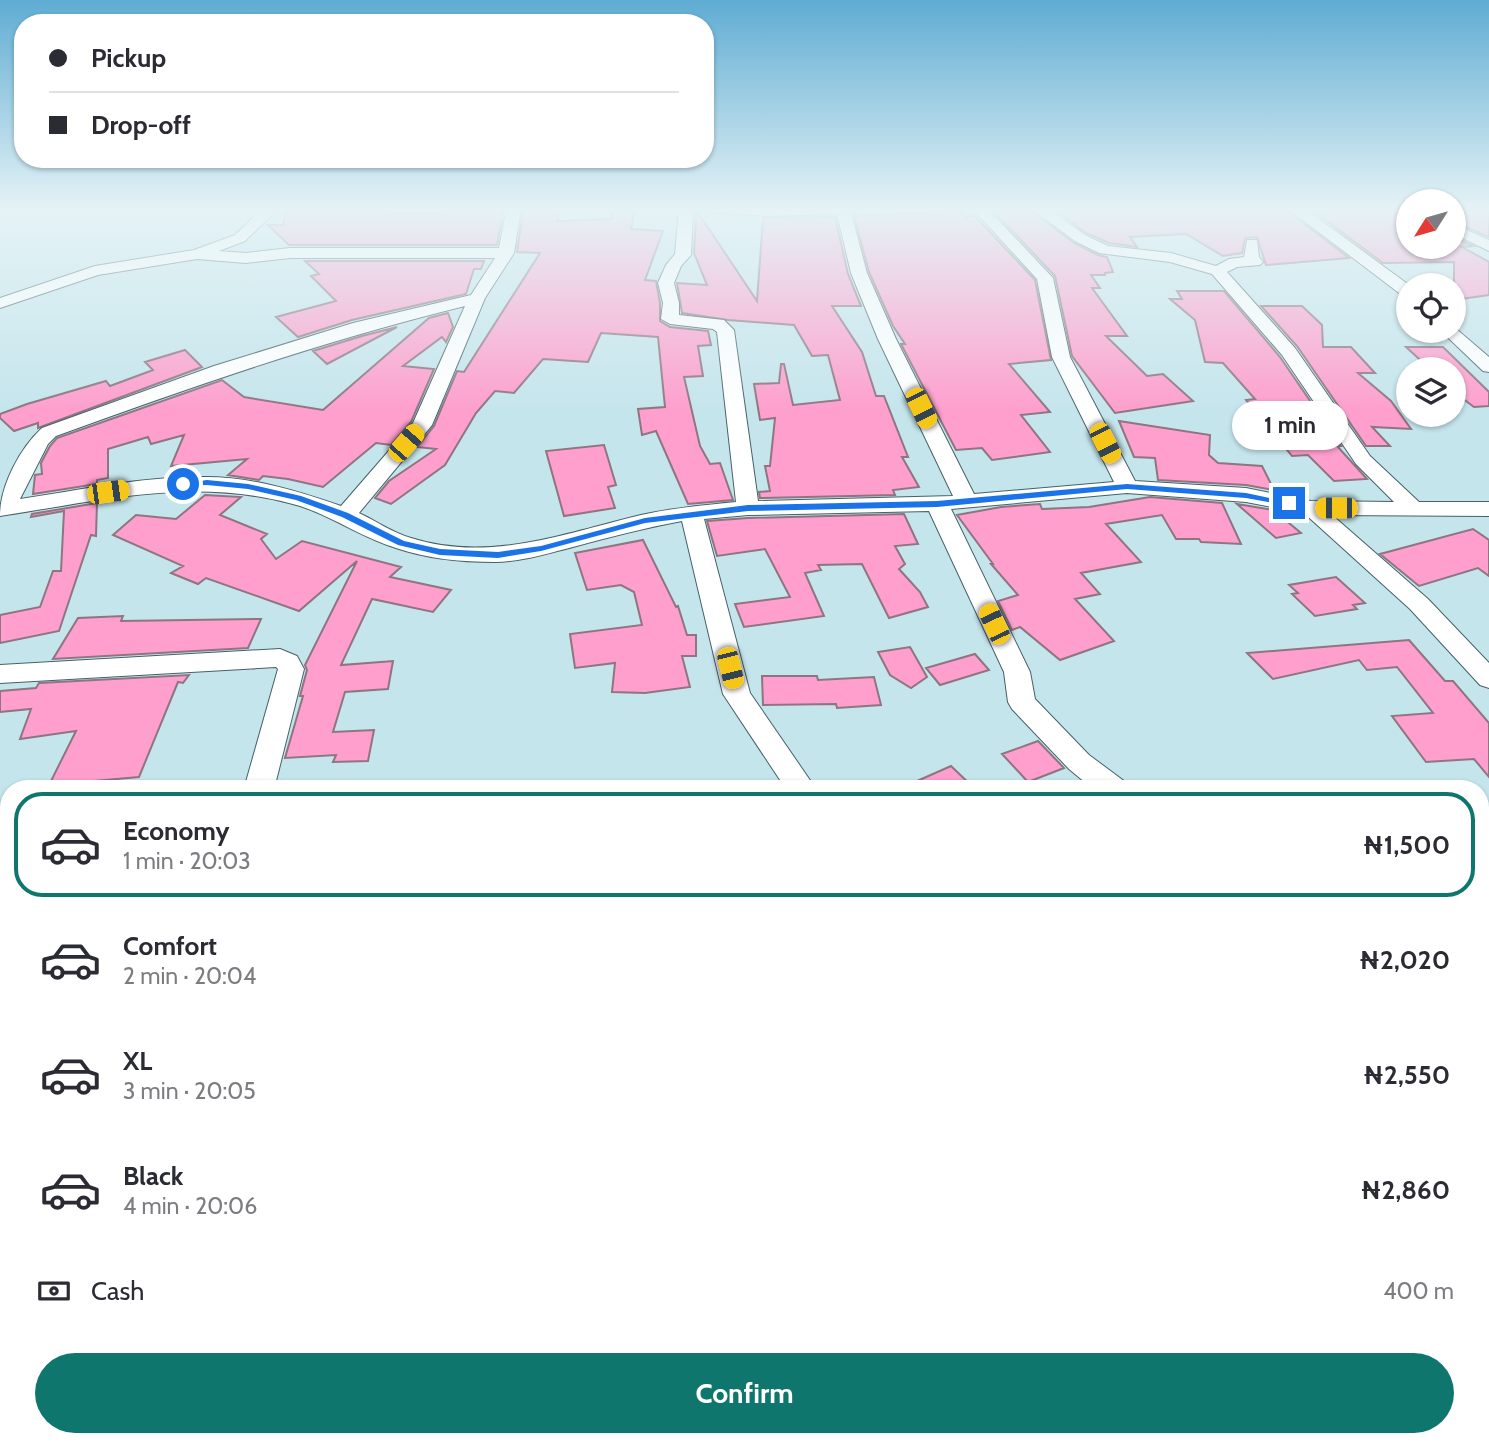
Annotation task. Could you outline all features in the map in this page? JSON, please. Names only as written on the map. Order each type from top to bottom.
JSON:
[{"type":"street","points":[[0,303],[82,276]]},
{"type":"street","points":[[345,515],[422,425],[477,298],[491,276]]},
{"type":"street","points":[[669,276],[666,283],[671,303],[670,319],[718,324],[725,330],[748,508]]},
{"type":"street","points":[[862,276],[887,339],[966,500]]},
{"type":"street","points":[[1043,276],[1061,357],[1127,487]]},
{"type":"street","points":[[1222,276],[1289,352],[1363,460],[1412,507]]},
{"type":"street","points":[[2,508],[39,440],[50,432],[221,370],[359,327],[477,298]]},
{"type":"street","points":[[1463,343],[1489,368]]},
{"type":"street","points":[[2,508],[160,485],[207,483],[248,487],[298,498],[345,515],[401,543],[440,552],[498,555],[541,548],[645,521],[691,513],[748,508],[937,504],[1127,487],[1246,495],[1311,508],[1489,509]]},
{"type":"street","points":[[937,504],[1017,672],[1022,702],[1079,762],[1101,780]]},
{"type":"street","points":[[1311,508],[1419,604],[1489,679]]},
{"type":"street","points":[[691,513],[737,694],[795,780]]},
{"type":"street","points":[[0,674],[280,658],[288,662],[291,669],[261,780]]},
{"type":"building","points":[[311,276],[472,276],[466,294],[352,320],[298,337],[276,317],[336,301]]},
{"type":"building","points":[[526,276],[647,276],[645,280],[656,281],[660,321],[670,327],[708,331],[711,345],[698,346],[703,376],[684,377],[700,446],[710,464],[720,463],[733,500],[688,504],[656,431],[642,435],[638,409],[665,407],[658,337],[601,333],[588,362],[543,359],[514,393],[495,391],[476,413],[445,465],[391,504],[375,498],[389,481],[436,449],[417,447],[434,426],[457,371],[464,372]]},
{"type":"building","points":[[703,276],[740,276],[757,301],[759,276],[849,276],[861,306],[832,306],[862,352],[876,396],[884,396],[908,457],[902,457],[919,487],[893,490],[895,495],[760,498],[759,492],[770,491],[765,466],[770,466],[775,418],[760,420],[754,384],[779,383],[781,364],[784,364],[793,405],[840,400],[828,355],[812,356],[794,325],[682,313],[677,283],[707,285]]},
{"type":"building","points":[[871,276],[1031,276],[1035,280],[1051,360],[1009,364],[1050,412],[1021,415],[1050,452],[992,460],[982,448],[956,450],[901,344],[905,344],[893,326]]},
{"type":"building","points":[[1055,276],[1091,276],[1100,288],[1092,288],[1127,336],[1106,336],[1147,376],[1163,374],[1193,401],[1115,413],[1072,356]]},
{"type":"building","points":[[1466,276],[1489,276],[1489,295],[1466,298]]},
{"type":"building","points":[[1177,291],[1224,291],[1280,357],[1341,446],[1337,446],[1367,479],[1334,481],[1308,455],[1292,456],[1246,400],[1255,399],[1223,363],[1205,362],[1195,320],[1170,299],[1182,299]]},
{"type":"building","points":[[1261,306],[1302,306],[1322,325],[1323,347],[1351,347],[1375,373],[1358,373],[1396,408],[1396,427],[1411,429],[1372,427],[1390,446],[1366,446],[1297,346]]},
{"type":"building","points":[[448,313],[453,327],[446,342],[442,337],[403,366],[434,369],[411,422],[391,445],[376,443],[323,487],[288,479],[263,476],[259,480],[228,475],[247,459],[171,466],[184,435],[151,444],[148,437],[108,449],[108,478],[97,480],[97,484],[33,494],[35,475],[42,474],[41,463],[57,438],[222,380],[244,397],[323,410],[429,318]]},
{"type":"building","points":[[397,327],[327,364],[313,351],[362,336]]},
{"type":"building","points":[[1406,347],[1443,347],[1453,357],[1417,357]]},
{"type":"building","points":[[185,350],[202,367],[38,428],[38,423],[14,431],[0,418],[0,414],[27,404],[106,381],[110,386],[153,370],[145,362]]},
{"type":"building","points":[[1466,370],[1489,392],[1489,406],[1474,407],[1466,401]]},
{"type":"building","points":[[1119,421],[1210,435],[1209,455],[1218,463],[1262,466],[1274,490],[1246,485],[1158,480],[1155,458],[1134,457]]},
{"type":"building","points":[[604,445],[616,485],[608,487],[615,508],[564,516],[546,451]]},
{"type":"building","points":[[205,495],[241,497],[220,515],[267,534],[261,539],[276,559],[302,541],[401,567],[390,577],[451,590],[433,612],[372,599],[341,665],[393,661],[388,689],[345,692],[333,732],[374,730],[368,761],[333,762],[336,755],[285,758],[303,696],[300,696],[307,670],[305,665],[357,561],[299,611],[206,578],[198,584],[171,573],[183,566],[113,535],[136,515],[176,519]]},
{"type":"building","points":[[1150,497],[1222,503],[1241,544],[1176,539],[1162,515],[1106,524],[1141,562],[1081,573],[1100,594],[1075,599],[1114,641],[1060,660],[1020,627],[1012,630],[998,601],[1018,595],[991,564],[957,515],[1001,507],[1040,504],[1042,509],[1089,507]]},
{"type":"building","points":[[97,503],[96,536],[91,535],[59,631],[0,643],[0,615],[40,607],[53,571],[61,571],[64,511],[31,517],[32,514]]},
{"type":"building","points":[[1237,504],[1273,510],[1301,533],[1276,538]]},
{"type":"building","points":[[904,514],[918,544],[895,546],[905,564],[899,569],[920,592],[928,607],[889,618],[862,564],[818,565],[821,570],[805,573],[824,616],[744,627],[735,604],[790,597],[765,549],[717,556],[707,521],[748,518]]},
{"type":"building","points":[[1473,529],[1489,540],[1489,576],[1478,568],[1419,586],[1380,554]]},
{"type":"building","points":[[643,540],[676,607],[678,606],[687,635],[696,635],[696,656],[682,656],[690,687],[645,693],[612,692],[615,663],[575,668],[570,634],[642,625],[634,592],[621,585],[587,590],[575,553]]},
{"type":"building","points":[[1336,577],[1365,603],[1353,605],[1357,609],[1315,616],[1292,594],[1298,593],[1289,585]]},
{"type":"building","points":[[123,616],[121,621],[261,619],[248,648],[53,659],[78,618]]},
{"type":"building","points":[[1409,640],[1445,681],[1453,681],[1489,723],[1489,777],[1474,759],[1426,762],[1392,716],[1433,713],[1397,667],[1367,670],[1359,660],[1273,679],[1247,653]]},
{"type":"building","points":[[910,647],[927,677],[911,688],[890,675],[878,652]]},
{"type":"building","points":[[975,654],[989,670],[940,685],[926,668]]},
{"type":"building","points":[[189,675],[183,683],[178,682],[139,777],[105,780],[52,780],[76,731],[20,739],[31,709],[0,712],[0,691],[36,688],[39,683]]},
{"type":"building","points":[[762,676],[817,676],[818,680],[874,677],[881,705],[837,708],[836,704],[763,705]]},
{"type":"building","points":[[1038,741],[1064,768],[1033,780],[1026,780],[1002,754]]},
{"type":"building","points":[[951,766],[966,780],[919,780]]},
{"type":"route","points":[[183,484],[207,483],[248,487],[298,498],[345,515],[401,543],[440,552],[498,555],[541,548],[645,521],[691,513],[748,508],[937,504],[1127,487],[1246,495],[1289,503]]}]
